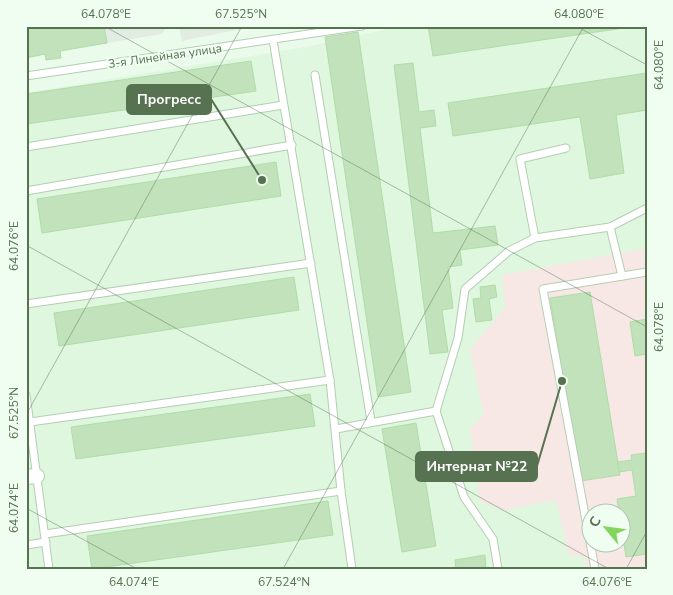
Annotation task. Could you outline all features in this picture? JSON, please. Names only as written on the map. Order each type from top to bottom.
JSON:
[{"type":"lane","name":"3-я Линейная улица","points":[[26,76],[362,26]]},
{"type":"lane","points":[[273,40],[330,380],[341,491],[352,569]]},
{"type":"lane","points":[[315,75],[371,421]]},
{"type":"lane","points":[[26,147],[283,105]]},
{"type":"lane","points":[[26,191],[292,145]]},
{"type":"lane","points":[[535,238],[520,159],[566,148]]},
{"type":"lane","points":[[498,569],[493,539],[464,497],[436,411],[458,338],[465,289],[509,251],[535,238],[610,227],[647,208]]},
{"type":"lane","points":[[610,227],[622,276]]},
{"type":"lane","points":[[26,304],[311,263]]},
{"type":"lane","points":[[595,569],[543,289],[647,272]]},
{"type":"lane","points":[[30,422],[330,380]]},
{"type":"lane","points":[[26,395],[30,422],[32,476],[45,534],[49,569]]},
{"type":"lane","points":[[336,429],[371,421],[436,411]]},
{"type":"lane","points":[[45,534],[341,491]]},
{"type":"lane","points":[[26,545],[46,542]]},
{"type":"shaded area","points":[[104,26],[168,26],[161,34],[107,43]]},
{"type":"shaded area","points":[[179,26],[256,26],[182,41]]},
{"type":"shaded area","points":[[402,26],[647,26],[647,569],[26,569],[26,93],[306,47]]},
{"type":"shaded area","points":[[647,248],[647,569],[587,569],[584,556],[569,556],[556,500],[504,510],[480,501],[470,428],[484,414],[470,349],[505,308],[502,275]]},
{"type":"building","points":[[26,26],[104,26],[107,43],[60,51],[61,58],[46,60],[45,54],[26,58]]},
{"type":"building","points":[[428,26],[637,26],[433,56]]},
{"type":"building","points":[[358,32],[411,392],[378,397],[325,37]]},
{"type":"building","points":[[251,61],[256,91],[26,124],[26,94]]},
{"type":"building","points":[[413,63],[419,112],[434,110],[436,126],[420,128],[433,233],[495,226],[498,245],[460,250],[462,265],[448,267],[453,308],[442,310],[448,352],[430,354],[394,65]]},
{"type":"building","points":[[647,73],[647,110],[616,115],[624,173],[590,179],[580,117],[453,136],[448,103]]},
{"type":"building","points":[[276,162],[281,196],[42,233],[37,199]]},
{"type":"building","points":[[294,277],[299,310],[59,346],[54,313]]},
{"type":"building","points":[[495,285],[497,297],[489,299],[492,320],[476,322],[473,299],[481,298],[480,287]]},
{"type":"building","points":[[590,292],[620,475],[580,481],[550,298]]},
{"type":"building","points":[[647,319],[647,354],[635,356],[630,322]]},
{"type":"building","points":[[310,394],[315,426],[76,459],[71,427]]},
{"type":"building","points":[[416,423],[436,546],[402,552],[382,429]]},
{"type":"building","points":[[647,453],[647,554],[626,557],[625,552],[630,552],[630,502],[617,502],[617,499],[636,496],[632,470],[619,472],[618,462],[632,460],[631,455]]},
{"type":"building","points":[[328,501],[333,535],[92,569],[87,536]]},
{"type":"building","points":[[485,555],[486,569],[456,569],[455,560]]},
{"type":"place","name":"Прогресс","points":[[262,180]]},
{"type":"place","name":"Интернат №22","points":[[562,381]]}]
